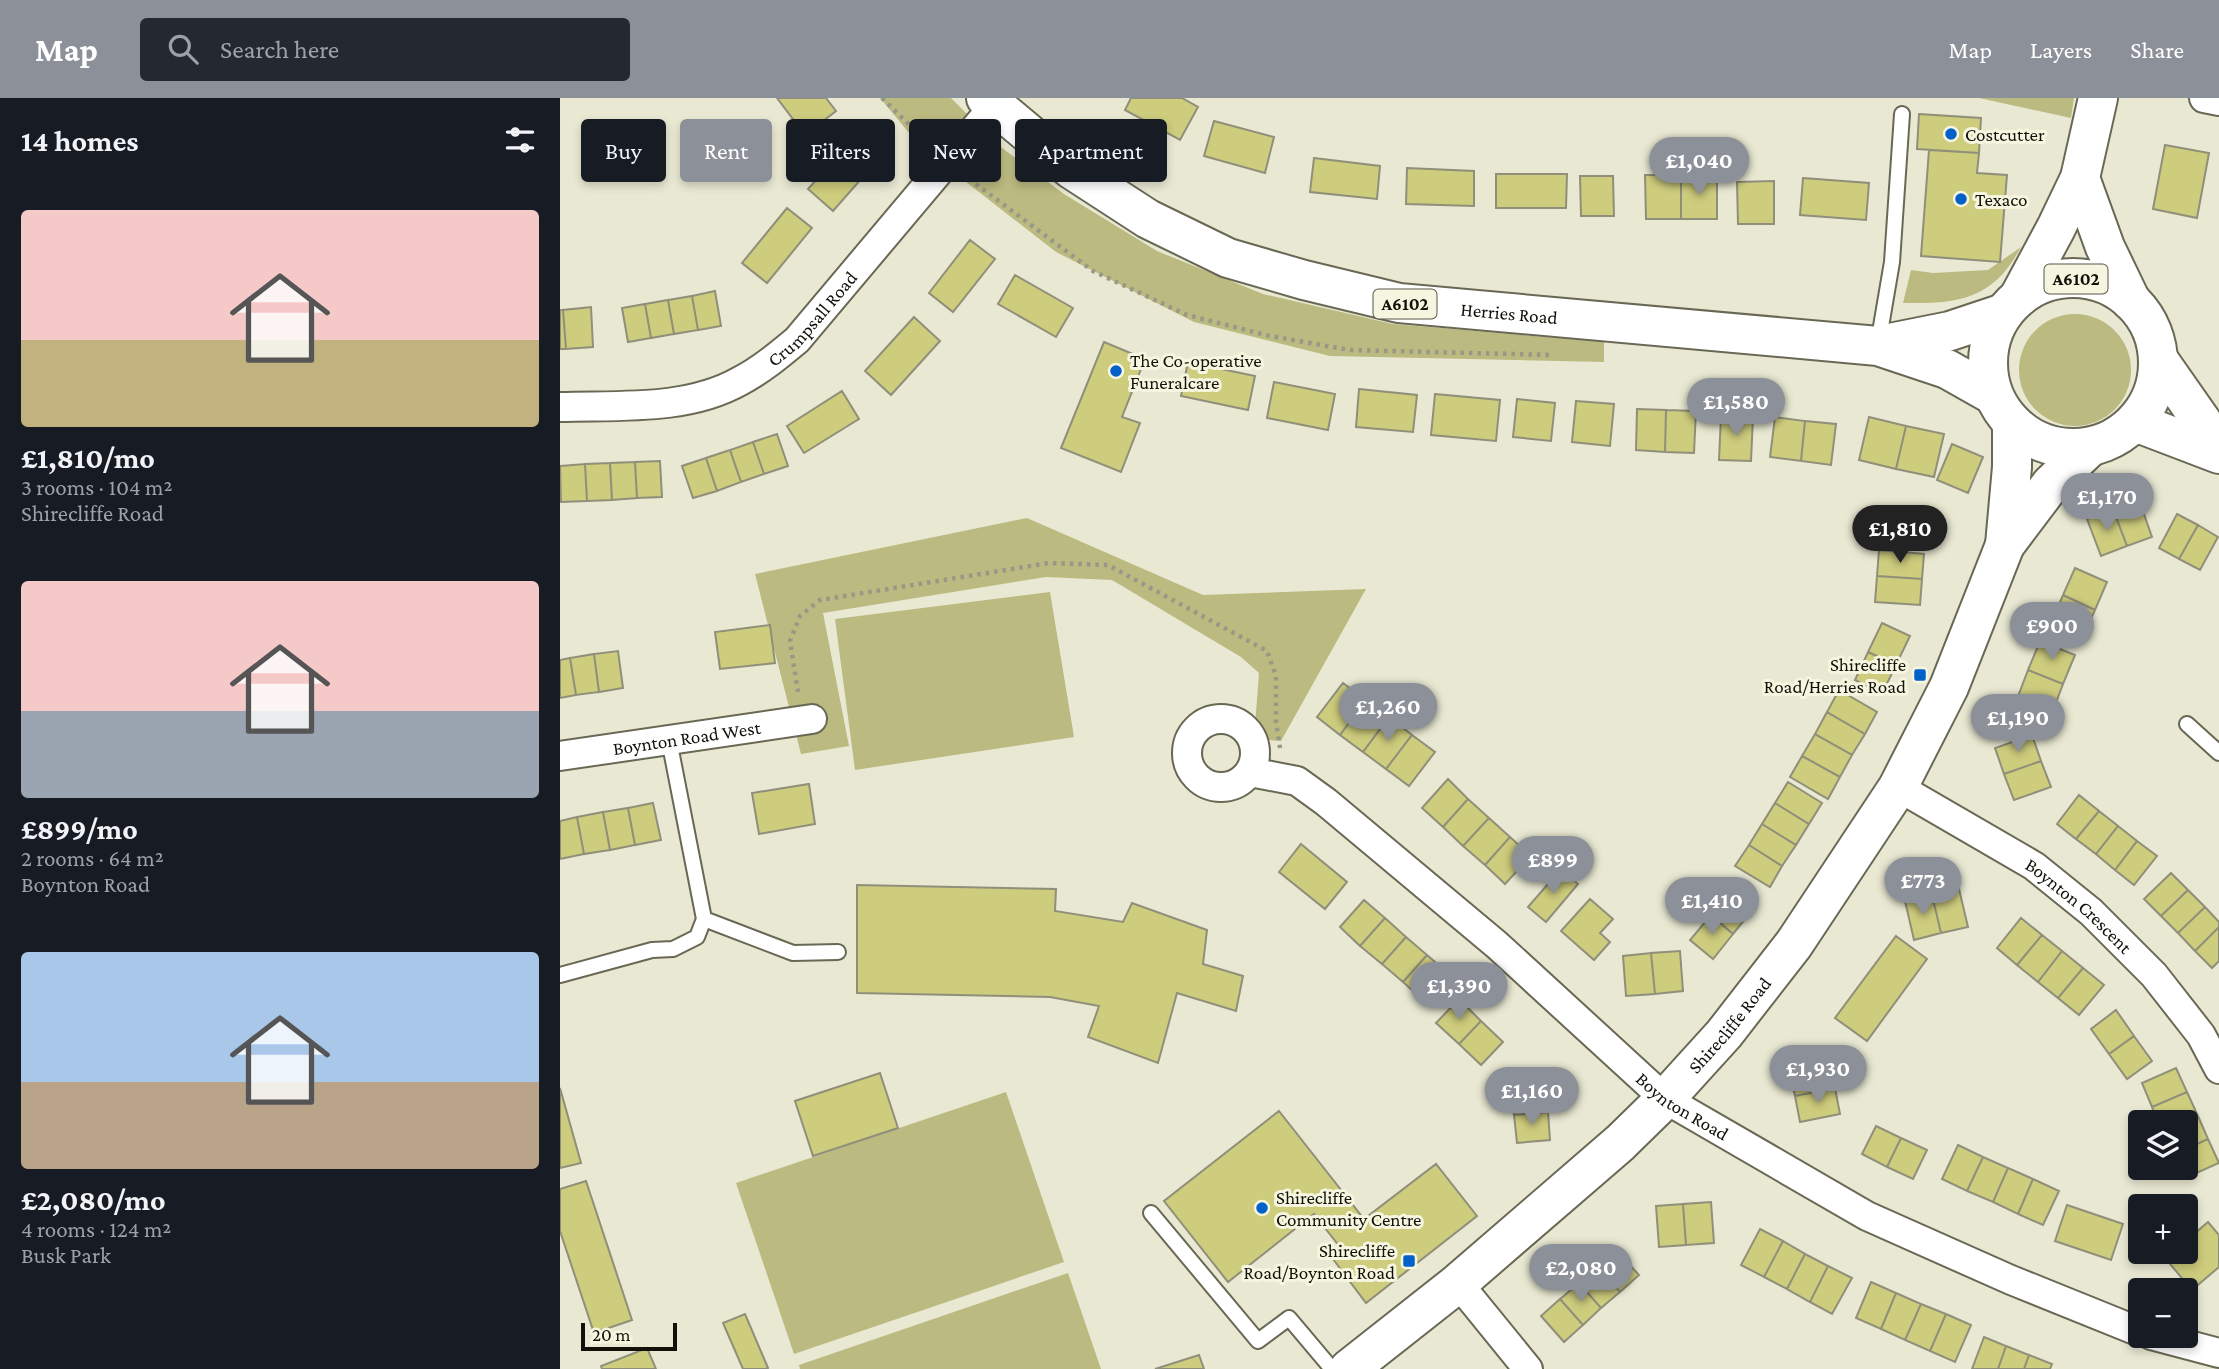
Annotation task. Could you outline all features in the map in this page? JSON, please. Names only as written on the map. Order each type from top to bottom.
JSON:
[{"type":"main road","points":[[2002,409],[1987,359],[1993,334],[2056,228],[2080,178],[2098,98]]},
{"type":"main road","name":"Herries Road","points":[[990,102],[1072,169],[1148,219],[1228,258],[1304,280],[1399,303],[1878,346]]},
{"type":"main road","points":[[2080,178],[2105,247],[2131,301]]},
{"type":"main road","name":"A6102","points":[[2064,278],[2088,279],[2111,287],[2131,301],[2145,317],[2154,337],[2158,359],[2156,382],[2148,403],[2135,422],[2114,438],[2090,447],[2062,448],[2035,439],[2002,409],[1947,369],[1878,346],[1950,331],[2011,305],[2040,284],[2064,278]]},
{"type":"main road","name":"A6102","points":[[2158,359],[2219,446]]},
{"type":"main road","name":"Shirecliffe Road","points":[[2002,409],[2012,467],[2005,545]]},
{"type":"main road","points":[[2135,422],[2219,454]]},
{"type":"main road","name":"Shirecliffe Road","points":[[1349,1369],[1458,1283],[1620,1143],[1665,1099],[1724,1034],[1794,944],[1898,787],[1949,687],[2005,545],[2051,484],[2090,447]]},
{"type":"street","points":[[2204,98],[2219,101]]},
{"type":"street","name":"Crumpsall Road","points":[[560,407],[668,403],[704,395],[738,383],[771,362],[797,340],[990,102]]},
{"type":"street","name":"Boynton Road West","points":[[560,756],[807,720]]},
{"type":"street","name":"Boynton Road","points":[[1250,772],[1297,781],[1326,802],[1497,945],[1665,1099],[1867,1216],[2011,1280],[2128,1327]]},
{"type":"street","name":"Boynton Crescent","points":[[1898,787],[2034,866],[2091,912],[2154,975],[2201,1035],[2219,1069]]},
{"type":"street","points":[[1458,1283],[1528,1369]]},
{"type":"street","points":[[2198,1347],[2219,1353]]},
{"type":"lane","points":[[1878,346],[1892,262],[1902,114]]},
{"type":"lane","points":[[2187,724],[2219,753]]},
{"type":"lane","points":[[560,975],[652,950],[673,949],[696,937],[704,919],[669,740]]},
{"type":"lane","points":[[704,919],[793,953],[838,952]]},
{"type":"lane","points":[[1150,1213],[1258,1341],[1289,1318],[1332,1369]]},
{"type":"path","points":[[807,720],[790,641],[800,616],[820,600],[1049,564],[1108,565],[1267,651],[1276,676],[1276,722],[1281,756],[1290,767],[1291,780]]},
{"type":"shaded area","points":[[880,98],[951,98],[972,119],[909,119],[909,133]]},
{"type":"shaded area","points":[[1979,98],[2074,98],[2071,118]]},
{"type":"shaded area","points":[[1001,147],[1015,158],[1015,182],[1048,182],[1157,251],[1263,294],[1393,324],[1604,342],[1604,362],[1330,356],[1194,322],[1056,252],[966,182],[1001,182]]},
{"type":"shaded area","points":[[2021,247],[1998,278],[1972,295],[1941,302],[1903,303],[1911,270],[1933,273],[1988,270]]},
{"type":"shaded area","points":[[2075,314],[2096,318],[2115,330],[2127,349],[2131,370],[2127,391],[2115,410],[2096,422],[2075,426],[2054,422],[2035,410],[2023,391],[2019,370],[2023,349],[2035,330],[2054,318]]},
{"type":"shaded area","points":[[1027,518],[1203,595],[1366,589],[1281,741],[1254,739],[1259,673],[1241,657],[1112,580],[1046,577],[823,613],[849,746],[801,754],[755,574]]},
{"type":"shaded area","points":[[1050,592],[1074,737],[855,770],[835,619]]},
{"type":"shaded area","points":[[1006,1092],[1064,1262],[794,1354],[736,1183]]},
{"type":"shaded area","points":[[1068,1273],[1101,1369],[800,1369],[799,1365]]},
{"type":"building","points":[[777,98],[826,98],[836,111],[826,119],[793,119]]},
{"type":"building","points":[[1131,98],[1182,98],[1198,107],[1180,140],[1167,133],[1167,119],[1142,119],[1125,110]]},
{"type":"building","points":[[1919,114],[1981,118],[1979,153],[1917,149]]},
{"type":"building","points":[[1214,121],[1274,137],[1265,173],[1204,156]]},
{"type":"building","points":[[2165,145],[2209,153],[2197,218],[2153,209]]},
{"type":"building","points":[[1929,150],[1979,153],[1977,173],[2007,175],[2000,262],[1921,256]]},
{"type":"building","points":[[1314,158],[1380,166],[1377,199],[1310,192]]},
{"type":"building","points":[[1407,168],[1474,171],[1474,206],[1406,204]]},
{"type":"building","points":[[1496,174],[1567,174],[1566,208],[1496,208]]},
{"type":"building","points":[[1645,175],[1681,175],[1681,219],[1646,219]]},
{"type":"building","points":[[1681,175],[1717,175],[1717,219],[1681,219]]},
{"type":"building","points":[[1580,176],[1613,176],[1614,216],[1581,216]]},
{"type":"building","points":[[1803,178],[1869,183],[1866,220],[1800,215]]},
{"type":"building","points":[[1774,181],[1774,224],[1738,224],[1737,182]]},
{"type":"building","points":[[814,182],[858,182],[833,211],[808,189]]},
{"type":"building","points":[[787,208],[812,228],[767,283],[742,263]]},
{"type":"building","points":[[970,240],[995,259],[953,312],[929,293]]},
{"type":"building","points":[[1015,275],[1073,308],[1056,337],[998,304]]},
{"type":"building","points":[[715,291],[721,326],[698,330],[692,296]]},
{"type":"building","points":[[692,296],[698,330],[674,334],[668,300]]},
{"type":"building","points":[[668,300],[674,334],[651,338],[645,304]]},
{"type":"building","points":[[645,304],[651,338],[628,342],[622,308]]},
{"type":"building","points":[[591,307],[593,347],[566,349],[563,310]]},
{"type":"building","points":[[560,310],[563,310],[566,349],[560,349]]},
{"type":"building","points":[[914,317],[940,341],[891,395],[865,371]]},
{"type":"building","points":[[1104,342],[1145,359],[1122,417],[1140,423],[1121,472],[1061,448]]},
{"type":"building","points":[[1188,362],[1255,376],[1248,410],[1181,396]]},
{"type":"building","points":[[1274,382],[1335,394],[1328,430],[1267,418]]},
{"type":"building","points":[[1359,389],[1417,395],[1413,432],[1356,427]]},
{"type":"building","points":[[842,391],[859,419],[804,453],[787,426]]},
{"type":"building","points":[[1435,394],[1500,400],[1496,441],[1431,435]]},
{"type":"building","points":[[1517,399],[1555,403],[1551,441],[1513,437]]},
{"type":"building","points":[[1576,401],[1614,404],[1610,446],[1572,442]]},
{"type":"building","points":[[1637,409],[1666,410],[1665,452],[1636,450]]},
{"type":"building","points":[[1666,410],[1696,411],[1694,453],[1665,452]]},
{"type":"building","points":[[1721,416],[1753,417],[1751,461],[1719,460]]},
{"type":"building","points":[[1775,417],[1805,421],[1801,461],[1770,457]]},
{"type":"building","points":[[1869,417],[1906,426],[1896,469],[1859,460]]},
{"type":"building","points":[[1805,421],[1836,424],[1831,465],[1801,461]]},
{"type":"building","points":[[1906,426],[1944,434],[1934,477],[1896,469]]},
{"type":"building","points":[[777,434],[788,466],[764,474],[753,442]]},
{"type":"building","points":[[753,442],[764,474],[741,482],[730,450]]},
{"type":"building","points":[[1952,444],[1983,457],[1968,493],[1937,480]]},
{"type":"building","points":[[730,450],[741,482],[717,491],[706,458]]},
{"type":"building","points":[[706,458],[717,491],[693,498],[682,466]]},
{"type":"building","points":[[660,461],[662,497],[637,498],[635,462]]},
{"type":"building","points":[[635,462],[637,498],[612,500],[610,463]]},
{"type":"building","points":[[610,463],[612,500],[587,501],[585,464]]},
{"type":"building","points":[[585,464],[587,501],[561,502],[560,466]]},
{"type":"building","points":[[2139,500],[2152,537],[2127,546],[2113,509]]},
{"type":"building","points":[[2113,509],[2127,546],[2101,556],[2087,519]]},
{"type":"building","points":[[2177,514],[2198,525],[2179,559],[2159,548]]},
{"type":"building","points":[[2198,525],[2218,537],[2200,570],[2179,559]]},
{"type":"building","points":[[1879,550],[1924,554],[1922,579],[1877,576]]},
{"type":"building","points":[[2075,568],[2107,582],[2095,610],[2063,595]]},
{"type":"building","points":[[1877,576],[1922,579],[1920,605],[1875,602]]},
{"type":"building","points":[[2063,595],[2095,610],[2083,637],[2051,623]]},
{"type":"building","points":[[1882,623],[1910,636],[1896,665],[1868,652]]},
{"type":"building","points":[[770,625],[775,663],[720,669],[715,632]]},
{"type":"building","points":[[2040,641],[2075,655],[2063,684],[2028,670]]},
{"type":"building","points":[[618,651],[623,688],[599,692],[594,654]]},
{"type":"building","points":[[1868,652],[1896,665],[1882,694],[1855,680]]},
{"type":"building","points":[[594,654],[599,692],[576,695],[570,658]]},
{"type":"building","points":[[570,658],[576,695],[560,698],[560,660]]},
{"type":"building","points":[[2028,670],[2063,684],[2052,713],[2017,699]]},
{"type":"building","points":[[1343,683],[1366,700],[1340,735],[1317,717]]},
{"type":"building","points":[[1839,690],[1877,712],[1865,734],[1827,712]]},
{"type":"building","points":[[1366,700],[1389,717],[1363,752],[1340,735]]},
{"type":"building","points":[[1827,712],[1865,734],[1852,755],[1815,734]]},
{"type":"building","points":[[1389,717],[1412,735],[1386,769],[1363,752]]},
{"type":"building","points":[[1815,734],[1852,755],[1840,777],[1802,756]]},
{"type":"building","points":[[1412,735],[1435,752],[1409,786],[1386,769]]},
{"type":"building","points":[[2032,735],[2041,761],[2004,774],[1995,748]]},
{"type":"building","points":[[1802,756],[1840,777],[1828,799],[1790,777]]},
{"type":"building","points":[[2041,761],[2051,787],[2014,800],[2004,774]]},
{"type":"building","points":[[1448,779],[1468,799],[1443,827],[1422,808]]},
{"type":"building","points":[[1788,782],[1822,803],[1809,824],[1775,803]]},
{"type":"building","points":[[809,784],[815,824],[759,834],[752,793]]},
{"type":"building","points":[[2079,795],[2099,811],[2076,839],[2057,824]]},
{"type":"building","points":[[1468,799],[1489,818],[1463,846],[1443,827]]},
{"type":"building","points":[[653,803],[661,840],[635,845],[628,808]]},
{"type":"building","points":[[1775,803],[1809,824],[1796,845],[1762,824]]},
{"type":"building","points":[[628,808],[635,845],[610,850],[603,812]]},
{"type":"building","points":[[2099,811],[2118,826],[2096,854],[2076,839]]},
{"type":"building","points":[[603,812],[610,850],[584,854],[577,817]]},
{"type":"building","points":[[577,817],[584,854],[560,859],[560,821]]},
{"type":"building","points":[[1489,818],[1510,837],[1485,865],[1463,846]]},
{"type":"building","points":[[1762,824],[1796,845],[1782,866],[1749,845]]},
{"type":"building","points":[[2118,826],[2137,841],[2115,870],[2096,854]]},
{"type":"building","points":[[1510,837],[1531,856],[1505,884],[1485,865]]},
{"type":"building","points":[[2137,841],[2157,856],[2134,885],[2115,870]]},
{"type":"building","points":[[1301,844],[1347,882],[1325,909],[1279,872]]},
{"type":"building","points":[[1749,845],[1782,866],[1770,887],[1735,866]]},
{"type":"building","points":[[1561,869],[1578,884],[1546,922],[1528,907]]},
{"type":"building","points":[[2171,873],[2188,890],[2161,916],[2144,899]]},
{"type":"building","points":[[857,885],[1056,889],[1055,911],[1123,922],[1132,903],[1207,930],[1203,964],[1243,976],[1236,1011],[1177,993],[1158,1063],[1088,1037],[1099,1006],[1050,997],[857,993]]},
{"type":"building","points":[[1959,889],[1968,927],[1941,933],[1932,895]]},
{"type":"building","points":[[1731,890],[1754,908],[1733,934],[1711,915]]},
{"type":"building","points":[[2188,890],[2205,907],[2178,933],[2161,916]]},
{"type":"building","points":[[1932,895],[1941,933],[1914,940],[1905,901]]},
{"type":"building","points":[[1590,899],[1613,919],[1600,933],[1610,942],[1594,960],[1561,931]]},
{"type":"building","points":[[1364,900],[1385,918],[1360,946],[1340,927]]},
{"type":"building","points":[[2205,907],[2219,922],[2219,927],[2195,951],[2178,933]]},
{"type":"building","points":[[1711,915],[1733,934],[1713,959],[1690,940]]},
{"type":"building","points":[[1385,918],[1406,937],[1382,964],[1360,946]]},
{"type":"building","points":[[2021,918],[2042,935],[2017,965],[1997,948]]},
{"type":"building","points":[[2219,927],[2219,961],[2212,968],[2195,951]]},
{"type":"building","points":[[2042,935],[2062,951],[2038,982],[2017,965]]},
{"type":"building","points":[[1896,936],[1927,959],[1867,1041],[1835,1018]]},
{"type":"building","points":[[1406,937],[1427,955],[1403,982],[1382,964]]},
{"type":"building","points":[[1680,951],[1683,991],[1655,994],[1651,953]]},
{"type":"building","points":[[2062,951],[2083,968],[2058,998],[2038,982]]},
{"type":"building","points":[[1651,953],[1655,994],[1626,996],[1623,956]]},
{"type":"building","points":[[1427,955],[1448,973],[1424,1001],[1403,982]]},
{"type":"building","points":[[2083,968],[2104,985],[2079,1015],[2058,998]]},
{"type":"building","points":[[1459,999],[1481,1021],[1459,1044],[1436,1023]]},
{"type":"building","points":[[2116,1010],[2134,1036],[2109,1054],[2091,1029]]},
{"type":"building","points":[[1481,1021],[1503,1042],[1481,1065],[1459,1044]]},
{"type":"building","points":[[2134,1036],[2152,1061],[2127,1079],[2109,1054]]},
{"type":"building","points":[[1830,1061],[1835,1088],[1795,1096],[1789,1069]]},
{"type":"building","points":[[2176,1068],[2187,1092],[2152,1107],[2142,1083]]},
{"type":"building","points":[[880,1073],[898,1128],[813,1156],[795,1101]]},
{"type":"building","points":[[1546,1083],[1548,1112],[1514,1115],[1512,1086]]},
{"type":"building","points":[[560,1088],[581,1163],[560,1168]]},
{"type":"building","points":[[1835,1088],[1840,1114],[1800,1122],[1795,1096]]},
{"type":"building","points":[[2187,1092],[2195,1110],[2153,1110],[2152,1107]]},
{"type":"building","name":"Shirecliffe Community Centre","points":[[1279,1111],[1364,1219],[1436,1164],[1477,1216],[1366,1303],[1333,1259],[1343,1251],[1314,1214],[1228,1282],[1164,1201]]},
{"type":"building","points":[[1548,1112],[1550,1140],[1517,1143],[1514,1115]]},
{"type":"building","points":[[2198,1116],[2208,1139],[2198,1144]]},
{"type":"building","points":[[1876,1126],[1901,1138],[1887,1167],[1862,1154]]},
{"type":"building","points":[[1901,1138],[1927,1150],[1913,1179],[1887,1167]]},
{"type":"building","points":[[2208,1139],[2219,1163],[2198,1172],[2198,1144]]},
{"type":"building","points":[[1958,1145],[1983,1157],[1967,1191],[1942,1179]]},
{"type":"building","points":[[1983,1157],[2008,1168],[1993,1202],[1967,1191]]},
{"type":"building","points":[[2008,1168],[2033,1179],[2018,1214],[1993,1202]]},
{"type":"building","points":[[2033,1179],[2059,1191],[2043,1225],[2018,1214]]},
{"type":"building","points":[[586,1181],[632,1320],[594,1333],[560,1231],[560,1189]]},
{"type":"building","points":[[1711,1202],[1714,1243],[1686,1245],[1683,1204]]},
{"type":"building","points":[[1683,1204],[1686,1245],[1659,1247],[1656,1206]]},
{"type":"building","points":[[2067,1205],[2123,1224],[2111,1260],[2055,1241]]},
{"type":"building","points":[[2208,1222],[2219,1235],[2219,1267],[2198,1285],[2198,1278],[2182,1278],[2170,1264],[2198,1264],[2198,1231]]},
{"type":"building","points":[[1760,1229],[1783,1241],[1764,1277],[1741,1265]]},
{"type":"building","points":[[1783,1241],[1805,1254],[1787,1289],[1764,1277]]},
{"type":"building","points":[[1616,1250],[1639,1275],[1620,1292],[1598,1266]]},
{"type":"building","points":[[1805,1254],[1828,1266],[1810,1302],[1787,1289]]},
{"type":"building","points":[[1598,1266],[1620,1292],[1601,1308],[1579,1283]]},
{"type":"building","points":[[1828,1266],[1852,1278],[1832,1314],[1810,1302]]},
{"type":"building","points":[[1871,1282],[1896,1293],[1881,1329],[1856,1318]]},
{"type":"building","points":[[1579,1283],[1601,1308],[1583,1325],[1560,1299]]},
{"type":"building","points":[[1896,1293],[1921,1304],[1905,1340],[1881,1329]]},
{"type":"building","points":[[1560,1299],[1583,1325],[1564,1342],[1541,1316]]},
{"type":"building","points":[[1921,1304],[1946,1314],[1930,1351],[1905,1340]]},
{"type":"building","points":[[745,1314],[768,1368],[743,1369],[723,1323]]},
{"type":"building","points":[[1946,1314],[1971,1325],[1955,1362],[1930,1351]]},
{"type":"building","points":[[1984,1337],[2006,1346],[1998,1369],[1972,1369]]},
{"type":"building","points":[[2006,1346],[2029,1355],[2024,1369],[1998,1369]]},
{"type":"building","points":[[647,1348],[656,1369],[602,1369],[601,1366]]},
{"type":"building","points":[[1199,1355],[1204,1369],[1155,1369]]},
{"type":"building","points":[[2029,1355],[2052,1364],[2050,1369],[2024,1369]]},
{"type":"place","name":"Costcutter","points":[[1951,134]]},
{"type":"place","name":"Texaco","points":[[1961,199]]},
{"type":"place","name":"The Co-operative Funeralcare","points":[[1116,371]]},
{"type":"place","name":"Shirecliffe Road/Herries Road","points":[[1920,675]]},
{"type":"place","name":"Shirecliffe Community Centre","points":[[1262,1208]]},
{"type":"place","name":"Shirecliffe Road/Boynton Road","points":[[1409,1261]]}]
